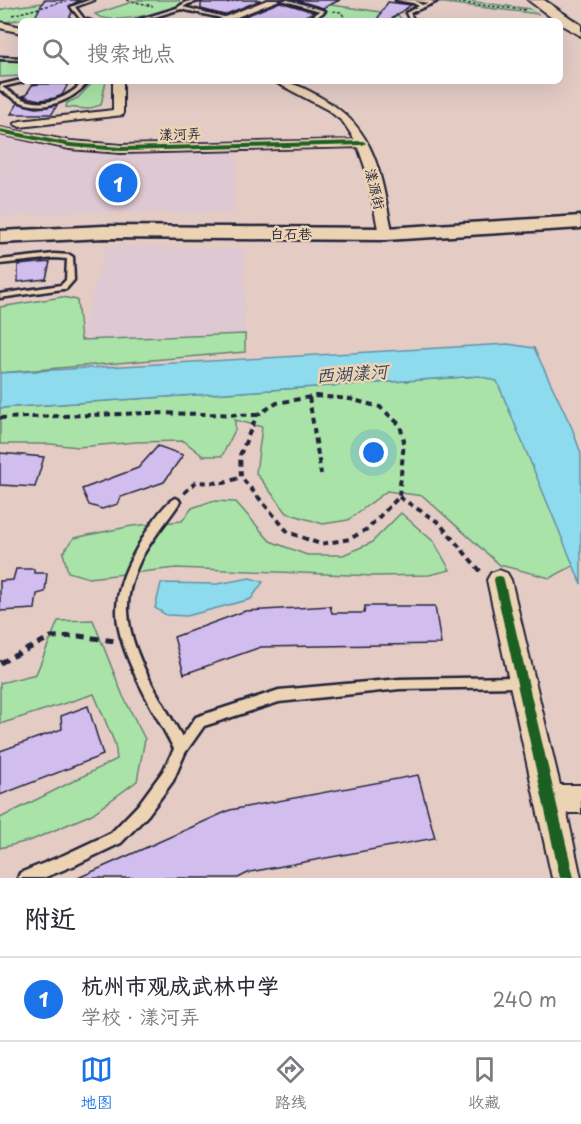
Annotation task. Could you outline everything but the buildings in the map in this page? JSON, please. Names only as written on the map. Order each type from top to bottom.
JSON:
[{"type":"main road","points":[[536,1],[580,17]]},
{"type":"main road","points":[[555,7],[581,32]]},
{"type":"main road","name":"白石巷","points":[[0,226],[104,221],[385,228],[581,212]]},
{"type":"main road","name":"白石巷","points":[[0,237],[104,232],[385,228],[581,222]]},
{"type":"street","points":[[227,18],[275,0]]},
{"type":"street","points":[[0,25],[18,29]]},
{"type":"street","points":[[0,119],[22,130],[119,113],[118,84]]},
{"type":"street","name":"漾源街","points":[[285,84],[301,91],[349,121],[363,143],[385,228]]},
{"type":"street","name":"漾河弄","points":[[0,131],[22,130],[70,145],[121,149],[363,143]]},
{"type":"street","points":[[499,580],[567,878]]},
{"type":"street","points":[[549,799],[581,799]]},
{"type":"lane","points":[[84,18],[78,15],[73,7],[92,0]]},
{"type":"lane","points":[[147,18],[200,0]]},
{"type":"lane","points":[[284,0],[323,10]]},
{"type":"lane","points":[[398,0],[414,2],[422,6]]},
{"type":"lane","points":[[410,18],[408,13],[434,2],[415,0]]},
{"type":"lane","points":[[182,8],[215,18]]},
{"type":"lane","points":[[312,18],[323,10]]},
{"type":"lane","points":[[0,58],[18,58]]},
{"type":"lane","points":[[0,87],[18,82]]},
{"type":"lane","points":[[0,87],[19,100],[52,102],[59,101],[78,91],[84,84]]},
{"type":"lane","points":[[0,262],[54,255],[70,257],[70,280],[63,287],[0,296]]},
{"type":"lane","points":[[175,502],[157,524],[142,548],[127,582],[122,610],[129,644],[181,749]]},
{"type":"lane","points":[[25,878],[116,838],[143,810],[168,776],[181,749],[200,721],[279,696],[400,684],[522,682]]},
{"type":"path","points":[[8,15],[32,11],[69,0]]},
{"type":"path","points":[[437,0],[555,7]]},
{"type":"path","points":[[323,10],[342,12],[345,18]]},
{"type":"path","points":[[309,397],[321,474]]},
{"type":"path","points":[[309,397],[350,399],[380,407],[400,425],[404,441],[399,497],[367,529],[350,539],[320,544],[288,532],[240,477],[240,455],[257,415],[277,402],[309,397]]},
{"type":"path","points":[[0,418],[149,413],[257,415]]},
{"type":"path","points":[[175,502],[196,482],[224,483],[240,477]]},
{"type":"path","points":[[399,497],[438,522],[483,574],[499,580]]},
{"type":"path","points":[[0,663],[16,658],[46,637],[96,636],[129,644]]},
{"type":"shaded area","points":[[0,135],[97,153],[237,150],[234,213],[76,212],[0,217]]},
{"type":"shaded area","points":[[106,246],[244,249],[245,334],[80,340]]},
{"type":"green space","points":[[55,0],[84,0],[40,16],[18,18],[0,23],[0,10]]},
{"type":"green space","points":[[138,0],[179,0],[180,4],[138,17],[107,18],[95,14]]},
{"type":"green space","points":[[289,0],[311,0],[311,2],[398,15],[400,18],[274,18],[281,4]]},
{"type":"green space","points":[[419,0],[460,0],[531,9],[539,14]]},
{"type":"green space","points":[[0,61],[18,61],[18,76],[0,77]]},
{"type":"green space","points":[[91,84],[105,84],[101,105],[87,109],[66,107],[67,103],[78,98]]},
{"type":"green space","points":[[62,297],[77,300],[81,340],[245,334],[245,352],[0,373],[0,307]]},
{"type":"green space","points":[[480,376],[497,381],[575,565],[550,578],[500,565],[423,496],[387,491],[348,520],[323,524],[287,513],[256,473],[262,427],[235,420],[235,430],[222,456],[203,456],[184,441],[78,447],[51,444],[0,444],[0,408]]},
{"type":"green space","points":[[212,501],[236,502],[270,541],[307,555],[343,555],[371,543],[401,513],[434,542],[450,570],[429,575],[374,576],[176,568],[89,578],[68,572],[63,553],[74,538],[132,526],[182,521],[192,508]]},
{"type":"green space","points":[[93,620],[123,696],[145,739],[137,781],[92,814],[32,840],[0,848],[0,818],[117,759],[115,744],[94,694],[0,724],[0,683],[36,674],[58,621]]},
{"type":"water","name":"西湖漾河","points":[[508,344],[534,348],[572,428],[581,454],[581,584],[497,381],[479,376],[0,408],[0,373]]},
{"type":"water","points":[[250,578],[263,582],[251,599],[187,616],[166,615],[155,608],[161,583],[217,584]]},
{"type":"pier","points":[[518,0],[576,5],[581,8],[581,18],[536,13]]},
{"type":"cycle path","points":[[0,131],[70,145],[121,149],[363,143]]},
{"type":"cycle path","points":[[499,580],[567,878]]},
{"type":"place","name":"杭州市观成武林中学","points":[[118,183]]}]
